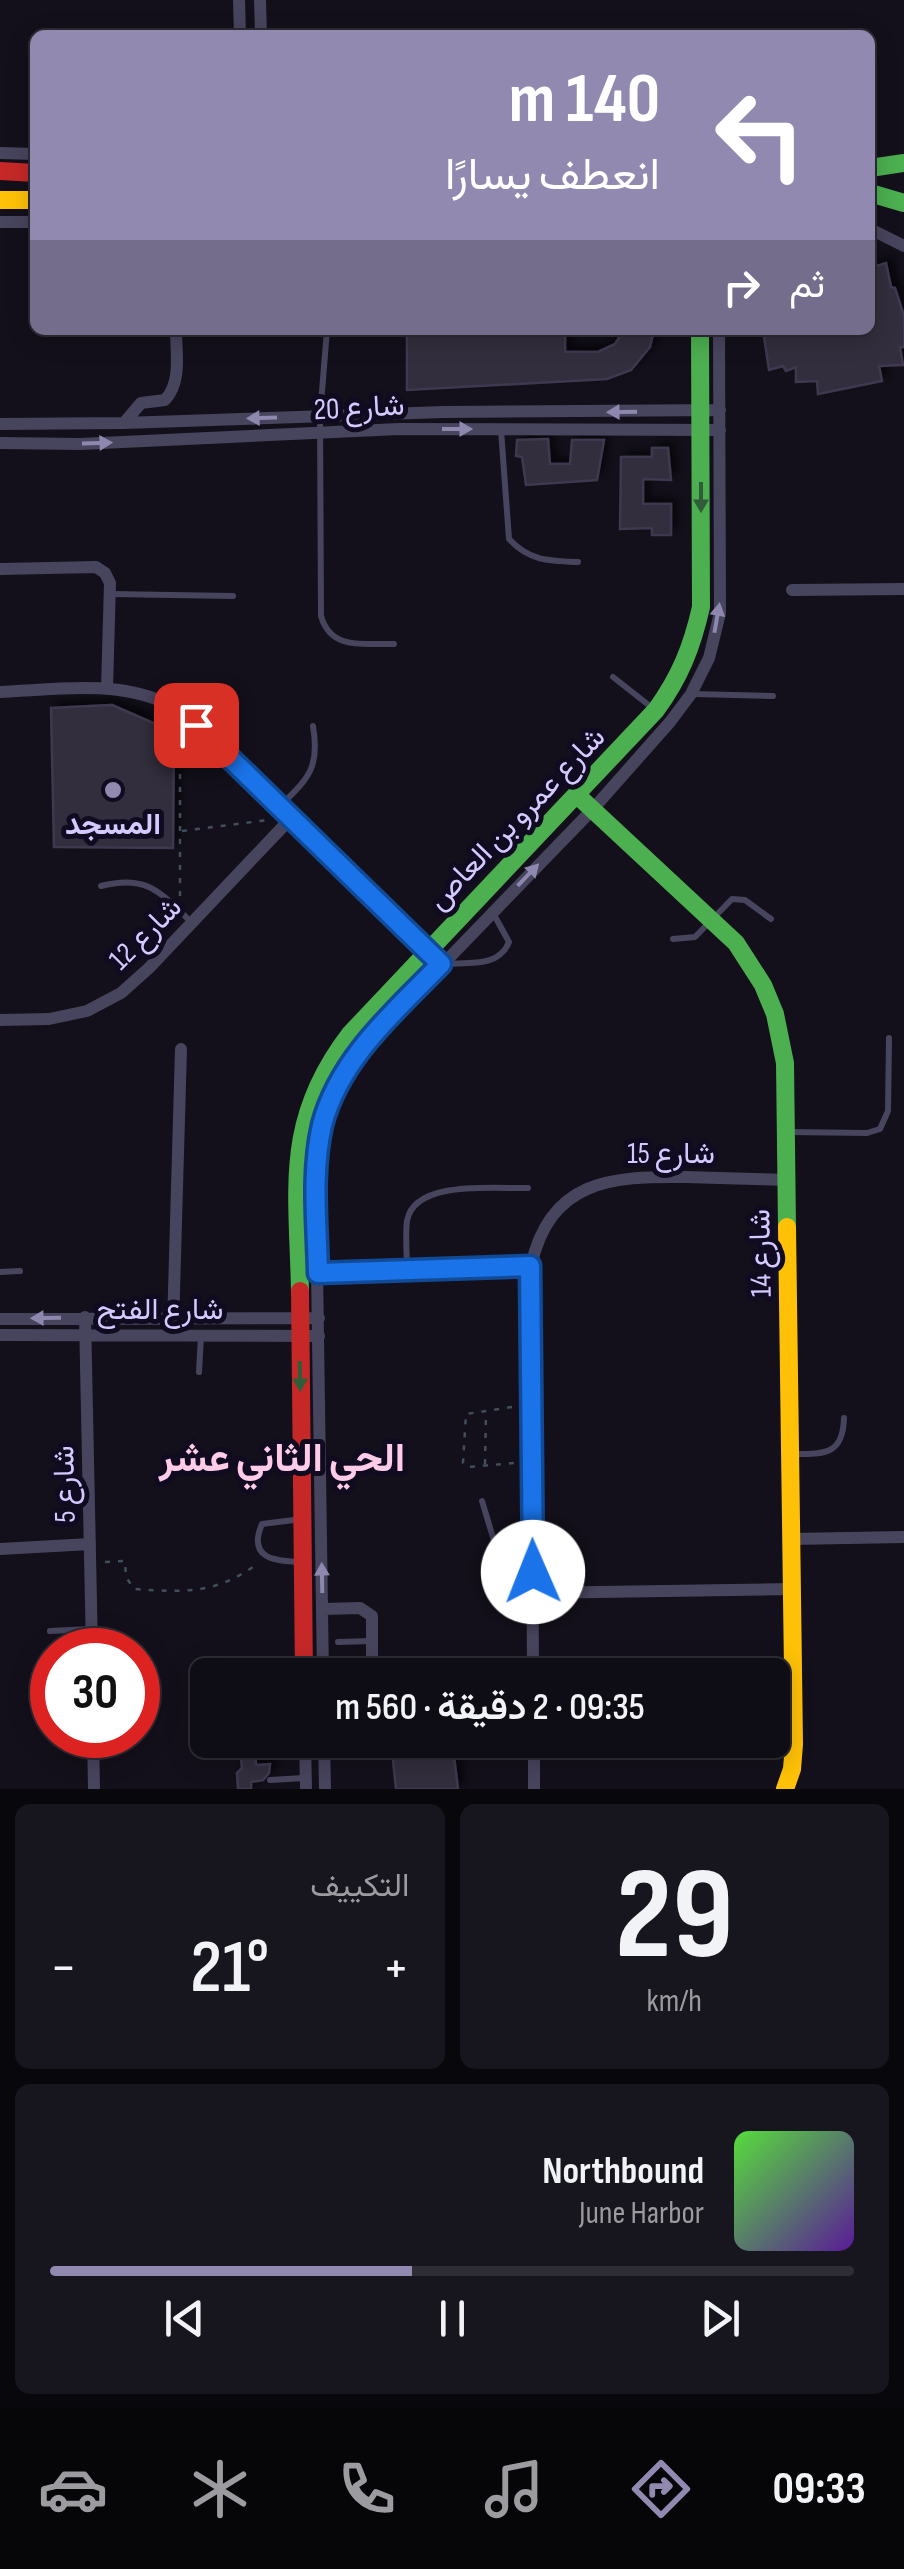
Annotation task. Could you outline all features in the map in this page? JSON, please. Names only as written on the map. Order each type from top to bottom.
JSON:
[{"type":"street","points":[[240,0],[240,30]]},
{"type":"street","points":[[260,0],[261,30]]},
{"type":"street","points":[[0,153],[30,154]]},
{"type":"street","points":[[875,167],[904,162]]},
{"type":"street","points":[[0,172],[30,172]]},
{"type":"street","points":[[875,195],[904,203]]},
{"type":"street","points":[[0,200],[30,200]]},
{"type":"street","points":[[0,222],[30,222]]},
{"type":"street","points":[[875,232],[904,246]]},
{"type":"street","points":[[124,423],[141,403],[165,400],[172,392],[177,366],[176,335]]},
{"type":"street","name":"شارع عمرو بن العاص","points":[[701,335],[710,410]]},
{"type":"street","name":"شارع عمرو بن العاص","points":[[306,1324],[318,1273],[318,1158],[322,1127],[345,1072],[434,958],[656,710],[686,662],[701,607],[710,410],[718,335]]},
{"type":"street","name":"شارع 20","points":[[0,424],[710,410]]},
{"type":"street","name":"شارع 20","points":[[0,444],[501,428],[710,430]]},
{"type":"street","name":"شارع عمرو بن العاص","points":[[304,1658],[306,1324],[298,1156],[313,1091],[328,1061],[350,1034],[492,912],[593,809],[691,694],[709,658],[720,613],[710,430]]},
{"type":"street","points":[[0,569],[96,567],[105,573],[110,594],[107,689]]},
{"type":"street","points":[[792,590],[904,588]]},
{"type":"street","points":[[0,692],[107,689],[143,695],[180,712],[434,958]]},
{"type":"street","name":"شارع 14","points":[[578,796],[711,920],[756,968],[772,998],[784,1047],[794,1744],[785,1789]]},
{"type":"street","name":"شارع 12","points":[[0,1020],[50,1019],[87,1011],[121,993],[292,817]]},
{"type":"street","points":[[173,1334],[182,1049]]},
{"type":"street","name":"شارع 15","points":[[533,1658],[530,1266],[536,1240],[559,1209],[590,1186],[612,1178],[787,1180]]},
{"type":"street","points":[[318,1273],[530,1266]]},
{"type":"street","name":"شارع 5","points":[[86,1317],[91,1628]]},
{"type":"street","name":"شارع الفتح","points":[[0,1319],[173,1318],[306,1324],[319,1336],[322,1609]]},
{"type":"street","name":"شارع الفتح","points":[[0,1335],[202,1334],[306,1324]]},
{"type":"street","points":[[792,1539],[904,1537]]},
{"type":"street","points":[[0,1549],[90,1544]]},
{"type":"street","points":[[533,1594],[792,1589]]},
{"type":"street","points":[[323,1658],[322,1609],[367,1610],[372,1616],[372,1658]]},
{"type":"street","points":[[93,1758],[94,1789]]},
{"type":"street","points":[[305,1758],[306,1783]]},
{"type":"street","points":[[324,1758],[325,1789]]},
{"type":"street","points":[[534,1758],[534,1789]]},
{"type":"lane","points":[[327,335],[320,416],[321,616],[324,627],[342,643],[394,644]]},
{"type":"lane","points":[[501,428],[509,539],[520,552],[538,560],[578,562]]},
{"type":"lane","points":[[110,594],[232,596]]},
{"type":"lane","points":[[614,676],[656,710]]},
{"type":"lane","points":[[691,694],[773,696]]},
{"type":"lane","points":[[280,806],[309,778],[315,761],[313,726]]},
{"type":"lane","points":[[101,886],[121,880],[142,883],[160,892],[192,923]]},
{"type":"lane","points":[[673,939],[695,937],[732,899],[738,898],[771,919]]},
{"type":"lane","points":[[434,958],[496,960],[507,949],[508,942],[492,912]]},
{"type":"lane","points":[[786,1132],[867,1133],[880,1129],[888,1112],[890,1038]]},
{"type":"lane","points":[[407,1270],[407,1220],[413,1206],[439,1190],[528,1188]]},
{"type":"lane","points":[[0,1272],[20,1271]]},
{"type":"lane","points":[[199,1372],[202,1334]]},
{"type":"lane","points":[[790,1454],[825,1454],[837,1445],[844,1432],[844,1418]]},
{"type":"lane","points":[[482,1501],[495,1544],[532,1550]]},
{"type":"lane","points":[[302,1519],[262,1524],[258,1530],[259,1548],[266,1557],[303,1562]]},
{"type":"lane","points":[[338,1642],[372,1641]]},
{"type":"lane","points":[[270,1780],[306,1783]]},
{"type":"path","points":[[180,712],[180,912]]},
{"type":"path","points":[[180,831],[292,817]]},
{"type":"path","points":[[512,1407],[466,1414],[463,1463],[468,1467],[532,1461]]},
{"type":"path","points":[[485,1465],[486,1410]]},
{"type":"path","points":[[90,1563],[125,1561],[126,1577],[134,1589],[186,1592],[220,1586],[266,1557]]},
{"type":"building","points":[[886,263],[904,316],[904,347],[900,347],[903,365],[879,366],[882,381],[818,394],[817,381],[796,382],[796,367],[769,370],[764,335],[875,335],[875,266]]},
{"type":"building","points":[[407,335],[565,335],[565,352],[598,352],[615,344],[621,335],[653,335],[650,347],[631,370],[607,379],[407,390]]},
{"type":"building","points":[[548,439],[550,464],[570,464],[572,440],[604,440],[597,480],[526,485],[522,457],[516,456],[517,440]]},
{"type":"building","points":[[652,448],[668,448],[671,480],[643,479],[643,504],[671,504],[671,535],[652,535],[652,528],[620,529],[621,457],[652,457]]},
{"type":"building","name":"المسجد","points":[[112,705],[174,732],[173,848],[54,847],[51,708]]},
{"type":"building","points":[[241,1758],[256,1758],[256,1765],[270,1764],[269,1773],[263,1780],[251,1782],[251,1789],[238,1789],[237,1773],[242,1768]]},
{"type":"building","points":[[393,1758],[454,1758],[458,1789],[396,1789]]},
{"type":"traffic: fast","points":[[875,167],[904,163]]},
{"type":"traffic: fast","points":[[875,194],[904,203]]},
{"type":"traffic: fast","points":[[300,1291],[299,1157],[304,1127],[329,1066],[350,1034],[656,710],[684,661],[701,607],[700,335]]},
{"type":"traffic: fast","points":[[578,796],[736,943],[763,985],[775,1014],[785,1063],[787,1227]]},
{"type":"traffic: slow","points":[[0,200],[30,200]]},
{"type":"traffic: slow","points":[[785,1789],[794,1744],[787,1227]]},
{"type":"traffic: jam","points":[[0,171],[30,173]]},
{"type":"traffic: jam","points":[[300,1291],[304,1658]]},
{"type":"place","name":"المسجد","points":[[113,790]]},
{"type":"district","name":"الحي الثاني عشر","points":[[282,1457]]},
{"type":"route","points":[[196,725],[441,964],[364,1046],[331,1098],[318,1158],[318,1273],[530,1266],[533,1572]]}]
